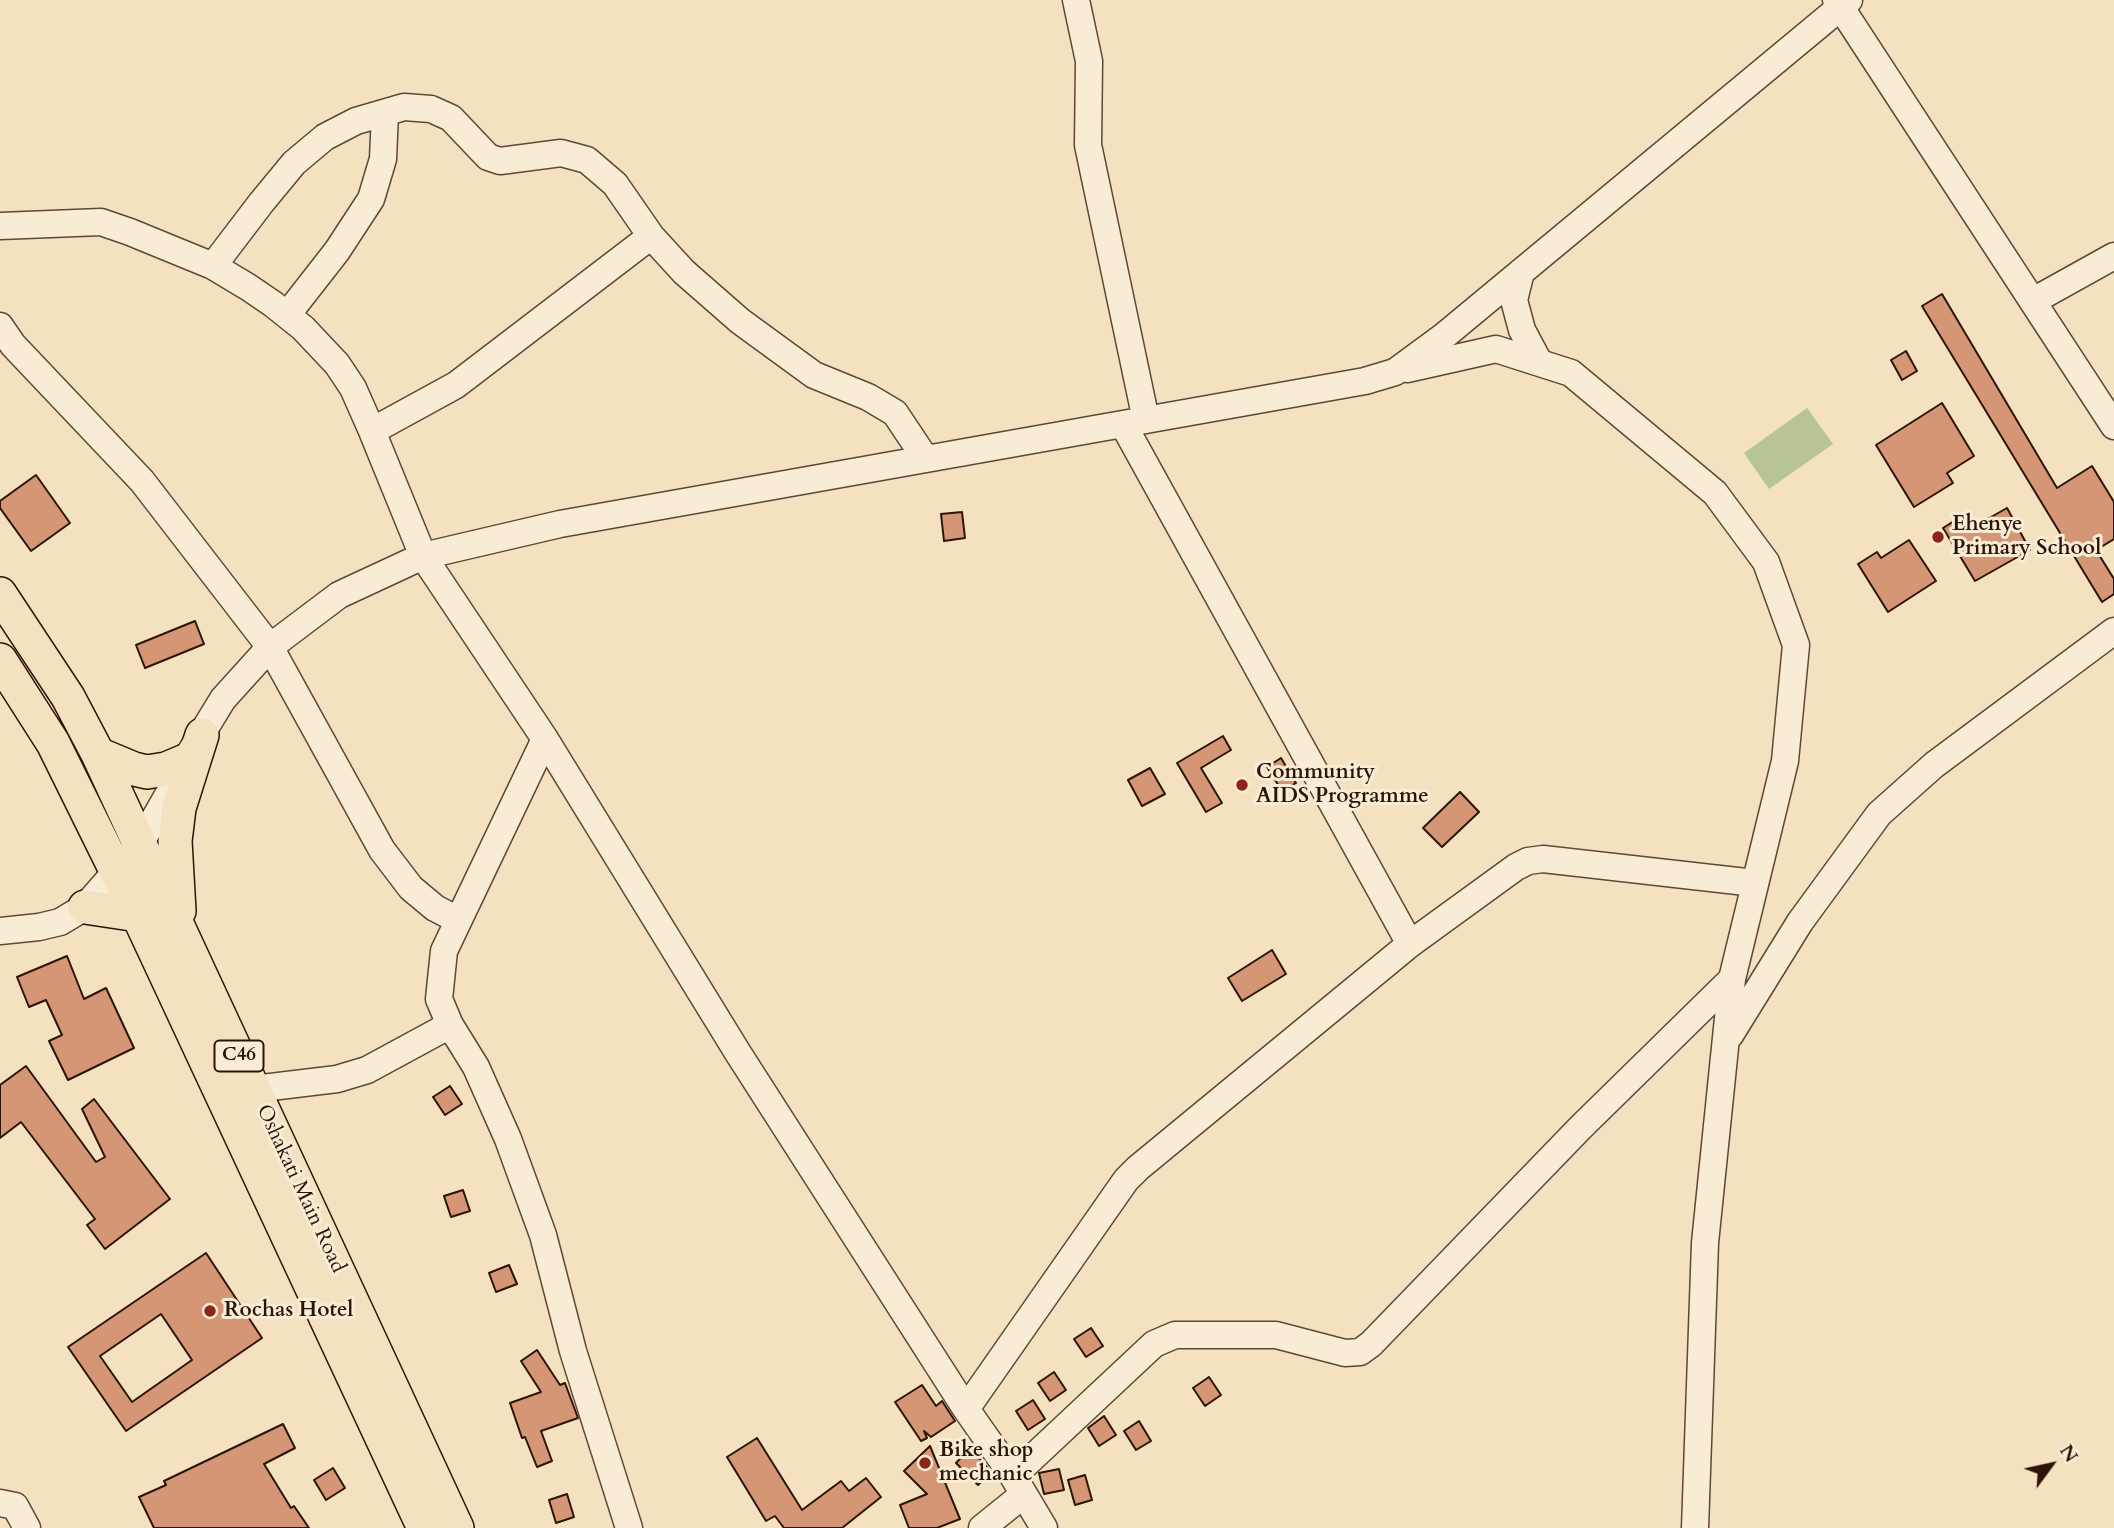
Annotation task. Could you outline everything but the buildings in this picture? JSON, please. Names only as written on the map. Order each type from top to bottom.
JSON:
[{"type":"main road","name":"Oshakati Main Road","points":[[0,594],[68,697],[98,754],[457,1528]]},
{"type":"main road","name":"Oshakati Main Road","points":[[0,660],[52,743],[138,915],[424,1528]]},
{"type":"main road","points":[[98,754],[147,772],[166,769],[193,748]]},
{"type":"main road","points":[[179,925],[176,841],[179,808],[193,748]]},
{"type":"main road","points":[[85,908],[138,915]]},
{"type":"street","points":[[1076,0],[1089,61],[1088,145],[1134,422],[1410,944]]},
{"type":"street","points":[[1395,372],[1422,354],[1842,2],[2114,426]]},
{"type":"street","points":[[214,266],[294,163],[325,137],[356,121],[404,107],[431,109],[451,118],[488,157],[500,161],[561,153],[587,160],[615,184],[651,236],[684,272],[740,321],[814,375],[868,397],[895,413],[925,458]]},
{"type":"street","points":[[287,315],[337,251],[371,199],[383,159],[385,113]]},
{"type":"street","points":[[0,226],[101,222],[214,266],[273,304],[303,328],[345,374],[372,431],[423,556],[545,739],[737,1053],[1044,1528]]},
{"type":"street","points":[[372,431],[456,385],[651,236]]},
{"type":"street","points":[[2033,301],[2114,256]]},
{"type":"street","points":[[1521,272],[1514,300],[1522,330],[1539,362]]},
{"type":"street","points":[[4,342],[142,481],[270,647],[382,850],[411,888],[435,908],[458,920]]},
{"type":"street","points":[[0,931],[61,922],[85,908],[140,844],[223,699],[270,647],[339,595],[423,556],[560,524],[1365,380],[1496,349],[1571,373],[1715,493],[1766,562],[1796,645],[1785,761],[1732,979],[1705,1243],[1695,1528]]},
{"type":"street","points":[[1725,1042],[1800,922],[1879,814],[1934,765],[2114,631]]},
{"type":"street","points":[[545,739],[444,951],[439,999],[450,1025],[476,1067],[508,1139],[543,1234],[573,1351],[629,1528]]},
{"type":"street","points":[[966,1409],[1126,1180],[1138,1168],[1410,944],[1516,867],[1528,861],[1542,859],[1755,883]]},
{"type":"street","points":[[982,1528],[1018,1486],[1154,1344],[1175,1335],[1276,1335],[1345,1353],[1360,1352],[1380,1335],[1581,1127],[1732,979]]},
{"type":"street","points":[[254,1089],[337,1079],[367,1070],[450,1025]]},
{"type":"street","points":[[0,1503],[15,1506],[27,1528]]},
{"type":"green space","points":[[1807,408],[1833,444],[1769,489],[1744,453]]},
{"type":"place","name":"Ehenye Primary School","points":[[1938,537]]},
{"type":"place","name":"Community AIDS Programme","points":[[1242,785]]},
{"type":"place","name":"Rochas Hotel","points":[[210,1311]]},
{"type":"place","name":"Bike shop mechanic","points":[[925,1463]]}]
